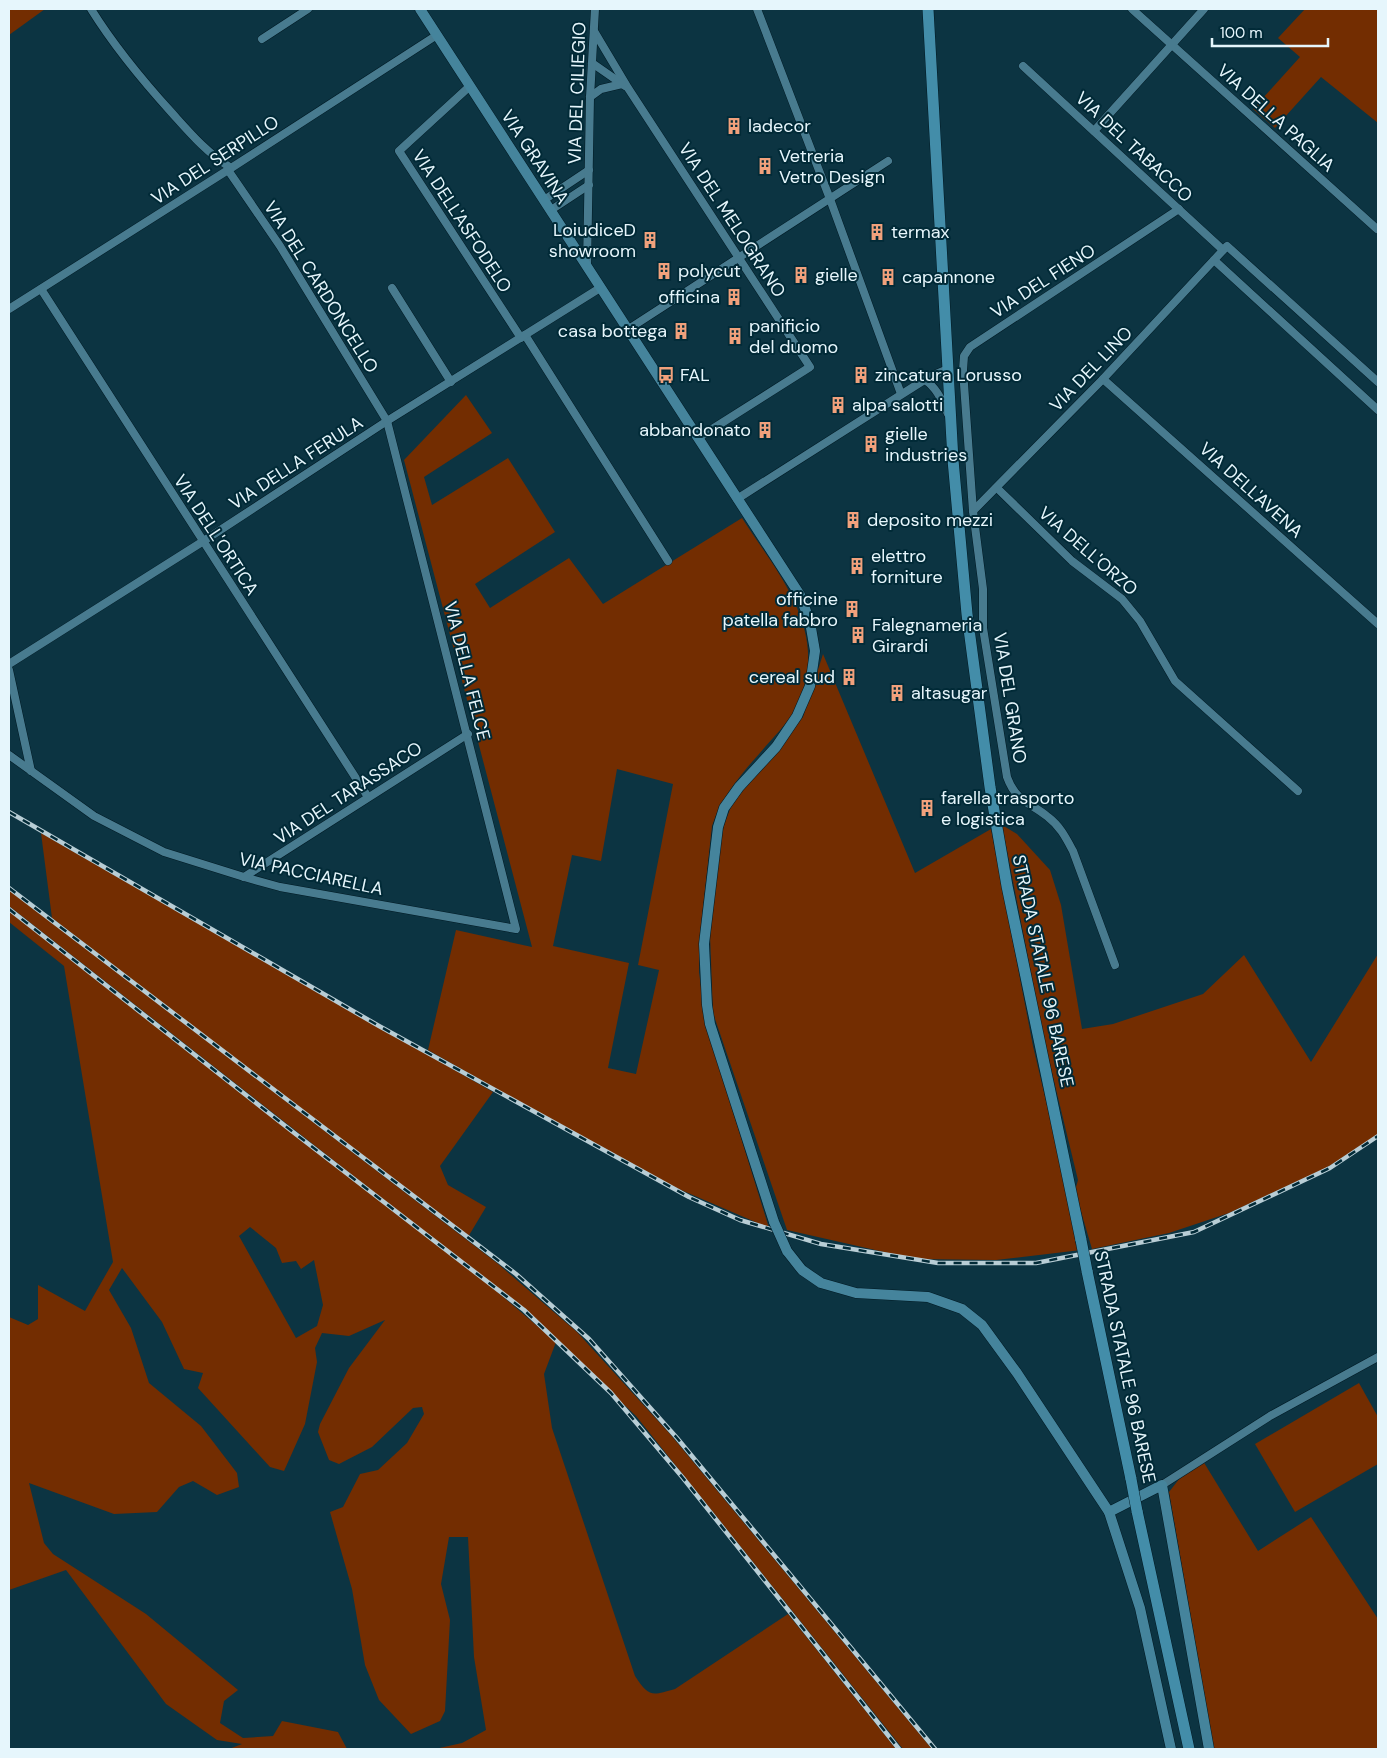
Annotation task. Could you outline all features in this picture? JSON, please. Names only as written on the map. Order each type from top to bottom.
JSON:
[{"type":"main road","name":"VIA GRAVINA","points":[[420,9],[800,594],[810,622],[815,651],[810,686],[797,716],[776,747],[739,787],[724,808],[718,827],[704,944],[707,1005],[710,1024],[748,1147],[774,1222],[794,1262],[821,1283],[856,1293],[928,1297],[962,1309],[982,1325],[1017,1373],[1109,1512],[1140,1608],[1171,1749]]},
{"type":"main road","name":"STRADA STATALE 96 BARESE","points":[[928,9],[953,460],[967,614],[990,787],[1007,886],[1137,1511],[1189,1749]]},
{"type":"main road","points":[[1109,1512],[1162,1485],[1208,1749]]},
{"type":"street","points":[[91,9],[147,85],[210,154],[229,169]]},
{"type":"street","points":[[262,39],[308,9]]},
{"type":"street","name":"VIA DEL CILIEGIO","points":[[587,268],[590,97],[595,9]]},
{"type":"street","points":[[757,9],[830,199],[901,394]]},
{"type":"street","name":"VIA DELLA PAGLIA","points":[[1132,9],[1377,229]]},
{"type":"street","points":[[1094,131],[1204,9]]},
{"type":"street","name":"VIA DEL MELOGRANO","points":[[594,31],[625,86],[739,257],[810,368],[698,438]]},
{"type":"street","name":"VIA DEL SERPILLO","points":[[9,309],[437,35]]},
{"type":"street","points":[[592,63],[625,86]]},
{"type":"street","name":"VIA DEL TABACCO","points":[[1024,66],[1179,209],[1378,382]]},
{"type":"street","name":"VIA DELL'ASFODELO","points":[[470,86],[398,151],[523,337],[668,561]]},
{"type":"street","points":[[590,97],[601,89],[625,86]]},
{"type":"street","points":[[627,330],[888,160]]},
{"type":"street","name":"VIA DEL CARDONCELLO","points":[[229,169],[276,239],[387,421]]},
{"type":"street","points":[[544,200],[589,170]]},
{"type":"street","points":[[551,210],[589,185]]},
{"type":"street","name":"VIA DEL FIENO","points":[[965,401],[963,361],[970,347],[1179,209]]},
{"type":"street","name":"VIA DEL LINO","points":[[973,511],[1103,379],[1225,248]]},
{"type":"street","points":[[1214,260],[1378,410]]},
{"type":"street","name":"VIA DELL'ORTICA","points":[[40,288],[368,797]]},
{"type":"street","points":[[392,288],[451,382]]},
{"type":"street","name":"VIA DELLA FERULA","points":[[9,664],[202,542],[387,421],[600,288]]},
{"type":"street","points":[[737,499],[901,394],[938,372],[948,369]]},
{"type":"street","name":"VIA DELL'AVENA","points":[[1103,379],[1378,624]]},
{"type":"street","points":[[925,380],[932,385],[951,419]]},
{"type":"street","points":[[932,385],[949,382]]},
{"type":"street","points":[[950,399],[965,401]]},
{"type":"street","name":"VIA DEL GRANO","points":[[965,401],[973,511],[983,589],[984,637],[1007,777],[1015,794],[1048,817],[1065,835],[1073,851],[1114,965]]},
{"type":"street","name":"VIA DELLA FELCE","points":[[387,421],[516,929]]},
{"type":"street","name":"VIA DELL'ORZO","points":[[997,488],[1072,561],[1122,599],[1140,621],[1175,681],[1298,791]]},
{"type":"street","points":[[9,670],[31,772]]},
{"type":"street","name":"VIA DEL TARASSACO","points":[[244,877],[468,734]]},
{"type":"street","name":"VIA PACCIARELLA","points":[[9,755],[94,816],[164,852],[280,887],[516,929]]},
{"type":"street","points":[[1162,1485],[1270,1416],[1378,1357]]},
{"type":"shaded area","points":[[9,9],[45,9],[9,35]]},
{"type":"shaded area","points":[[1305,9],[1378,9],[1378,123],[1321,77],[1275,128],[1253,109],[1300,57],[1278,38]]},
{"type":"shaded area","points":[[466,395],[492,433],[424,477],[432,505],[508,458],[555,532],[475,584],[490,608],[569,558],[603,604],[742,518],[792,597],[807,641],[808,663],[804,687],[792,715],[734,784],[716,815],[712,826],[700,935],[699,972],[706,1025],[769,1228],[651,1177],[428,1050],[456,930],[532,947],[404,460]],"holes":[[[617,769],[673,784],[638,965],[659,970],[636,1074],[608,1068],[629,963],[553,946],[572,855],[601,861]]]},
{"type":"shaded area","points":[[823,654],[915,873],[991,829],[1033,1046],[1081,1250],[996,1260],[915,1259],[787,1230],[713,1013],[710,935],[720,843],[732,804],[803,717]]},
{"type":"shaded area","points":[[1002,825],[1017,834],[1050,870],[1061,905],[1082,1029],[1113,1024],[1203,994],[1244,955],[1311,1062],[1378,954],[1378,1135],[1326,1168],[1229,1213],[1169,1233],[1092,1249],[1075,1191],[1078,1180],[1045,1044]]},
{"type":"shaded area","points":[[41,833],[493,1092],[440,1166],[448,1185],[486,1207],[468,1237],[52,918]]},
{"type":"shaded area","points":[[9,889],[497,1263],[577,1332],[670,1434],[932,1749],[903,1749],[636,1416],[517,1304],[9,906]]},
{"type":"shaded area","points":[[9,910],[488,1284],[556,1342],[544,1374],[552,1428],[635,1676],[647,1691],[655,1694],[675,1689],[788,1614],[896,1749],[435,1749],[462,1743],[486,1730],[474,1657],[468,1537],[449,1537],[441,1584],[450,1620],[445,1711],[440,1721],[411,1734],[379,1700],[365,1665],[352,1589],[330,1512],[343,1507],[360,1474],[378,1470],[407,1443],[424,1414],[422,1407],[413,1408],[372,1447],[339,1464],[329,1460],[318,1432],[320,1424],[349,1368],[385,1320],[349,1336],[322,1333],[315,1348],[317,1362],[305,1424],[284,1471],[270,1467],[198,1388],[203,1373],[184,1369],[162,1322],[122,1268],[109,1290],[131,1328],[149,1383],[201,1426],[237,1473],[239,1487],[217,1495],[193,1481],[179,1487],[157,1512],[114,1514],[29,1483],[44,1543],[53,1554],[146,1614],[238,1690],[224,1701],[220,1723],[243,1738],[273,1736],[282,1721],[338,1732],[347,1749],[229,1749],[242,1744],[217,1740],[166,1704],[66,1570],[9,1590],[9,1317],[28,1325],[38,1319],[38,1285],[85,1311],[113,1262],[64,966],[9,922]],"holes":[[[250,1227],[276,1248],[282,1263],[296,1261],[301,1269],[314,1260],[323,1305],[317,1326],[296,1338],[239,1236]]]},
{"type":"shaded area","points":[[1359,1383],[1378,1417],[1378,1464],[1295,1512],[1255,1444]]},
{"type":"shaded area","points":[[1203,1461],[1258,1551],[1311,1517],[1378,1619],[1378,1749],[1214,1749],[1169,1492],[1183,1474]]},
{"type":"railway","points":[[9,812],[379,1026],[689,1197],[740,1220],[821,1244],[938,1263],[1036,1263],[1194,1232],[1330,1168],[1378,1136]]},
{"type":"railway","points":[[9,888],[516,1274],[589,1339],[677,1438],[935,1749]]},
{"type":"railway","points":[[9,909],[524,1310],[611,1393],[683,1478],[899,1749]]},
{"type":"place","name":"ladecor","points":[[734,126]]},
{"type":"place","name":"Vetreria Vetro Design","points":[[765,166]]},
{"type":"place","name":"termax","points":[[877,232]]},
{"type":"place","name":"LoiudiceD showroom","points":[[650,240]]},
{"type":"place","name":"polycut","points":[[664,271]]},
{"type":"place","name":"gielle","points":[[801,275]]},
{"type":"place","name":"capannone","points":[[888,277]]},
{"type":"place","name":"officina","points":[[734,297]]},
{"type":"place","name":"casa bottega","points":[[681,331]]},
{"type":"place","name":"panificio del duomo","points":[[735,336]]},
{"type":"place","name":"FAL","points":[[666,375]]},
{"type":"place","name":"zincatura Lorusso","points":[[861,375]]},
{"type":"place","name":"alpa salotti","points":[[838,405]]},
{"type":"place","name":"abbandonato","points":[[765,430]]},
{"type":"place","name":"gielle industries","points":[[871,444]]},
{"type":"place","name":"deposito mezzi","points":[[853,520]]},
{"type":"place","name":"elettro forniture","points":[[857,566]]},
{"type":"place","name":"officine patella fabbro","points":[[852,609]]},
{"type":"place","name":"Falegnameria Girardi","points":[[858,635]]},
{"type":"place","name":"cereal sud","points":[[849,677]]},
{"type":"place","name":"altasugar","points":[[897,693]]},
{"type":"place","name":"farella trasporto e logistica","points":[[927,808]]}]
